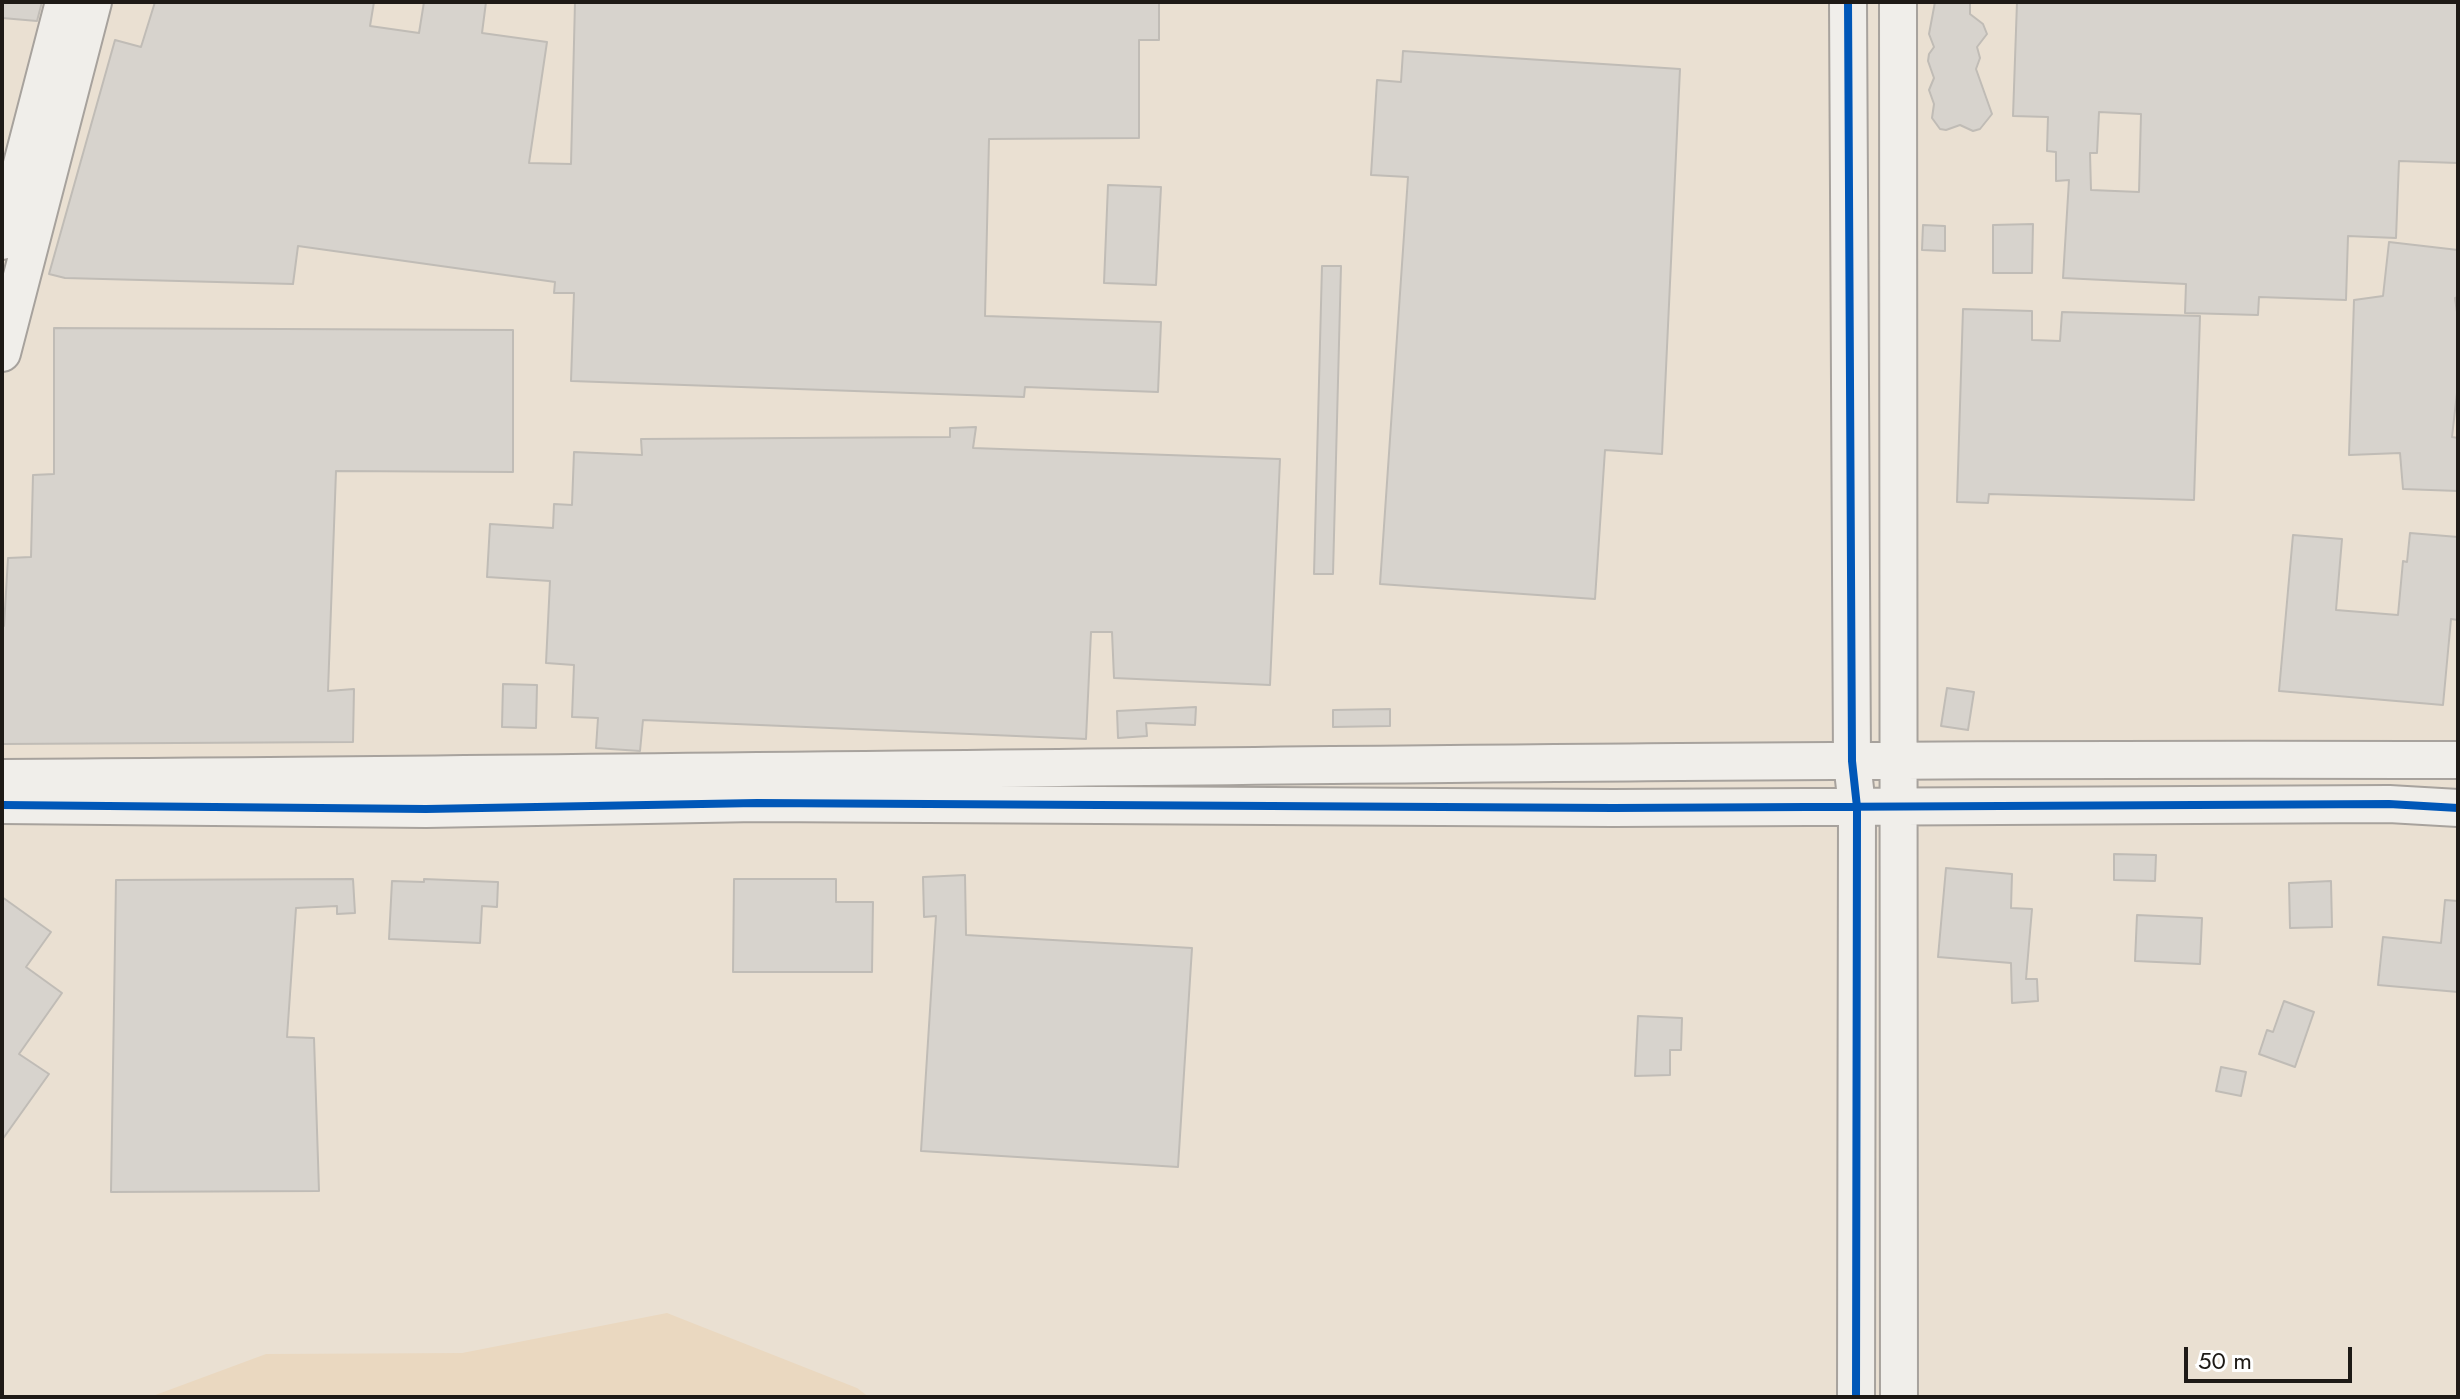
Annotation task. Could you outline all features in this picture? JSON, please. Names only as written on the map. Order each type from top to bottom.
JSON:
[{"type":"street","points":[[2,241],[64,2]]},
{"type":"street","points":[[2,353],[93,2]]},
{"type":"street","points":[[1848,2],[1852,761],[1857,807],[1856,1397]]},
{"type":"street","points":[[1898,2],[1899,1397]]},
{"type":"street","points":[[2,778],[1897,760],[2458,760]]},
{"type":"street","points":[[2,805],[410,809],[757,803],[1613,808],[2389,804],[2458,808]]},
{"type":"shaded area","points":[[2,2],[2458,2],[2458,1397],[2,1397]]},
{"type":"shaded area","points":[[667,1313],[857,1388],[869,1397],[150,1397],[266,1354],[462,1353]]},
{"type":"building","points":[[2,2],[42,2],[37,21],[2,18]]},
{"type":"building","points":[[155,2],[374,2],[370,26],[419,33],[424,2],[486,2],[482,33],[547,42],[529,163],[571,164],[575,2],[1159,2],[1159,40],[1139,40],[1139,138],[989,139],[985,316],[1161,322],[1158,392],[1025,387],[1024,397],[571,381],[574,293],[554,293],[555,282],[298,246],[293,284],[65,278],[49,274],[115,40],[141,47]]},
{"type":"building","points":[[1935,2],[1970,2],[1970,14],[1983,24],[1987,34],[1977,47],[1980,58],[1976,69],[1992,114],[1980,129],[1973,131],[1960,125],[1940,129],[1932,118],[1934,104],[1929,90],[1934,78],[1928,61],[1934,47],[1929,34]]},
{"type":"building","points":[[2017,2],[2458,2],[2458,163],[2399,161],[2396,238],[2348,236],[2346,300],[2259,297],[2258,315],[2185,313],[2186,284],[2063,278],[2069,180],[2056,181],[2056,152],[2047,151],[2048,117],[2013,116]],"holes":[[[2099,112],[2141,114],[2139,192],[2091,190],[2090,153],[2097,153]]]},
{"type":"building","points":[[1403,51],[1680,69],[1662,454],[1605,450],[1595,599],[1380,584],[1408,177],[1371,175],[1377,80],[1401,82]]},
{"type":"building","points":[[1108,185],[1161,187],[1156,285],[1104,283]]},
{"type":"building","points":[[2033,224],[2032,273],[1993,273],[1993,225]]},
{"type":"building","points":[[1923,225],[1945,226],[1945,251],[1922,250]]},
{"type":"building","points":[[2389,242],[2458,250],[2458,297],[2455,298],[2458,384],[2452,437],[2458,438],[2458,491],[2403,489],[2400,453],[2349,455],[2354,300],[2383,296]]},
{"type":"building","points":[[1322,266],[1341,266],[1333,574],[1314,574]]},
{"type":"building","points":[[1963,309],[2032,311],[2032,340],[2060,341],[2062,312],[2200,316],[2194,500],[1989,494],[1988,503],[1957,502]]},
{"type":"building","points":[[54,328],[513,330],[513,472],[336,471],[328,691],[354,689],[353,742],[2,744],[2,626],[8,558],[31,557],[33,475],[54,474]]},
{"type":"building","points":[[976,427],[973,448],[1280,459],[1270,685],[1114,678],[1112,632],[1091,632],[1086,739],[643,720],[640,751],[596,748],[598,718],[572,717],[574,665],[546,663],[550,581],[487,577],[490,524],[553,528],[554,504],[572,505],[574,452],[642,455],[641,439],[950,437],[950,428]]},
{"type":"building","points":[[2410,533],[2458,537],[2458,620],[2451,619],[2443,705],[2279,691],[2293,535],[2342,539],[2336,610],[2398,615],[2403,561],[2407,562]]},
{"type":"building","points":[[503,684],[537,685],[536,728],[502,727]]},
{"type":"building","points":[[1947,688],[1974,692],[1968,730],[1941,726]]},
{"type":"building","points":[[1196,707],[1195,725],[1146,723],[1147,736],[1118,738],[1117,711]]},
{"type":"building","points":[[1390,709],[1390,726],[1333,727],[1333,710]]},
{"type":"building","points":[[2114,854],[2156,855],[2155,881],[2114,880]]},
{"type":"building","points":[[1946,868],[2012,874],[2011,908],[2032,909],[2026,979],[2037,979],[2038,1001],[2012,1003],[2011,963],[1938,957]]},
{"type":"building","points":[[965,875],[966,935],[1192,948],[1178,1167],[921,1151],[936,916],[924,917],[923,877]]},
{"type":"building","points":[[353,879],[355,913],[337,914],[337,906],[296,908],[287,1037],[314,1038],[319,1191],[111,1192],[116,880]]},
{"type":"building","points":[[424,879],[498,882],[497,907],[482,906],[480,943],[389,939],[392,881],[424,882]]},
{"type":"building","points":[[734,879],[836,879],[836,902],[873,902],[872,972],[733,972]]},
{"type":"building","points":[[2331,881],[2332,927],[2290,928],[2289,883]]},
{"type":"building","points":[[2,897],[51,932],[26,967],[62,993],[19,1054],[49,1074],[2,1140]]},
{"type":"building","points":[[2445,900],[2458,901],[2458,992],[2378,985],[2383,937],[2441,943]]},
{"type":"building","points":[[2137,915],[2202,918],[2200,964],[2135,961]]},
{"type":"building","points":[[2284,1001],[2314,1012],[2295,1067],[2259,1054],[2267,1030],[2273,1032]]},
{"type":"building","points":[[1638,1016],[1682,1018],[1681,1050],[1670,1050],[1670,1075],[1635,1076]]},
{"type":"building","points":[[2221,1067],[2246,1072],[2241,1096],[2216,1091]]},
{"type":"cycle path","points":[[1848,2],[1852,761],[1857,807],[1856,1397]]},
{"type":"cycle path","points":[[2,805],[426,809],[757,803],[1613,808],[2389,804],[2458,808]]}]
